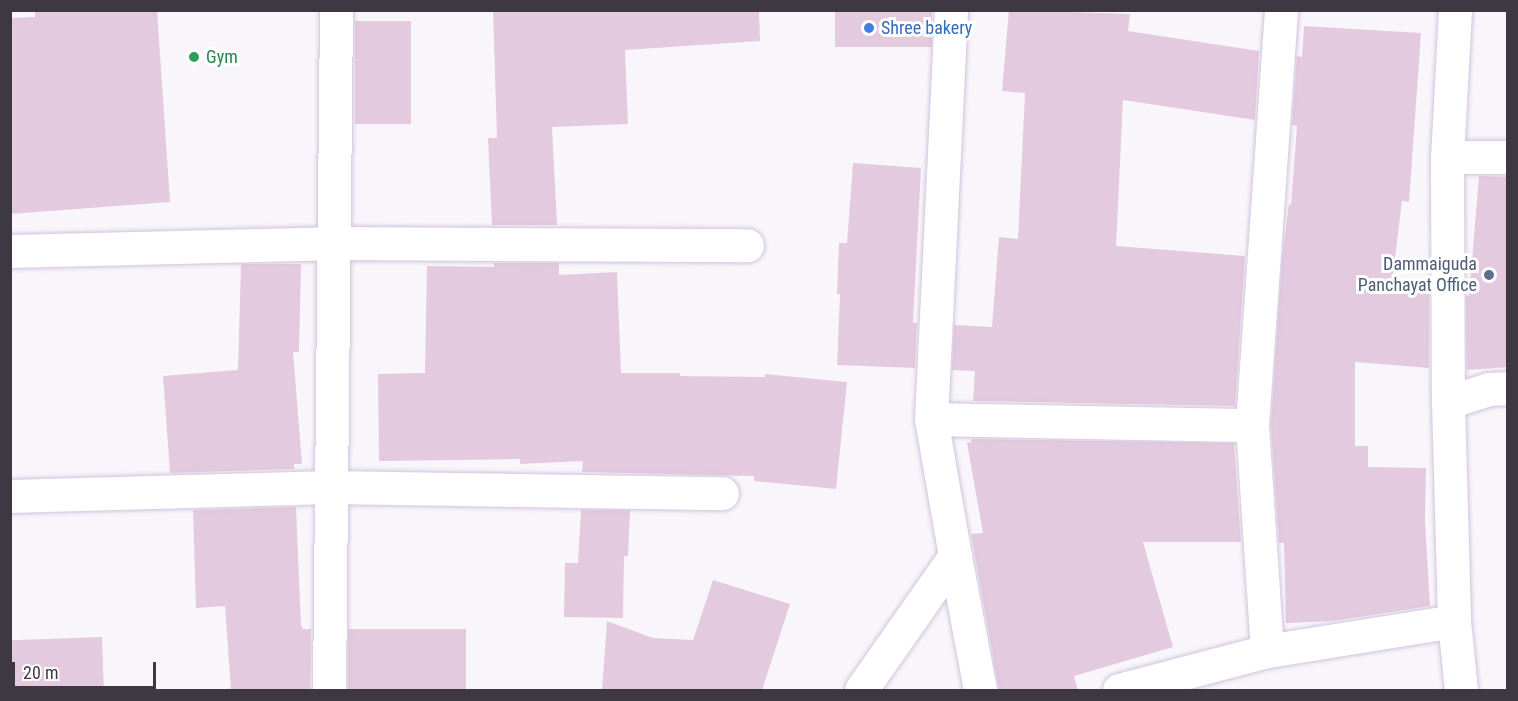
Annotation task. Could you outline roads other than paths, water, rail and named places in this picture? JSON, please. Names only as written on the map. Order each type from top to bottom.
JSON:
[{"type":"street","points":[[329,690],[336,10]]},
{"type":"street","points":[[951,10],[931,419],[980,690]]},
{"type":"street","points":[[1267,651],[1252,425],[1281,10]]},
{"type":"street","points":[[1455,10],[1447,157],[1448,402],[1454,621],[1461,690]]},
{"type":"street","points":[[1447,157],[1508,157]]},
{"type":"street","points":[[10,251],[332,243],[747,245]]},
{"type":"street","points":[[1448,402],[1489,389],[1508,388]]},
{"type":"street","points":[[931,419],[1252,425]]},
{"type":"street","points":[[10,496],[330,487],[722,493]]},
{"type":"street","points":[[861,690],[955,555]]},
{"type":"street","points":[[1119,690],[1267,651],[1454,621]]},
{"type":"place","name":"Shree bakery","points":[[869,28]]},
{"type":"place","name":"Gym","points":[[194,57]]},
{"type":"place","name":"Dammaiguda Panchayat Office","points":[[1489,275]]}]
